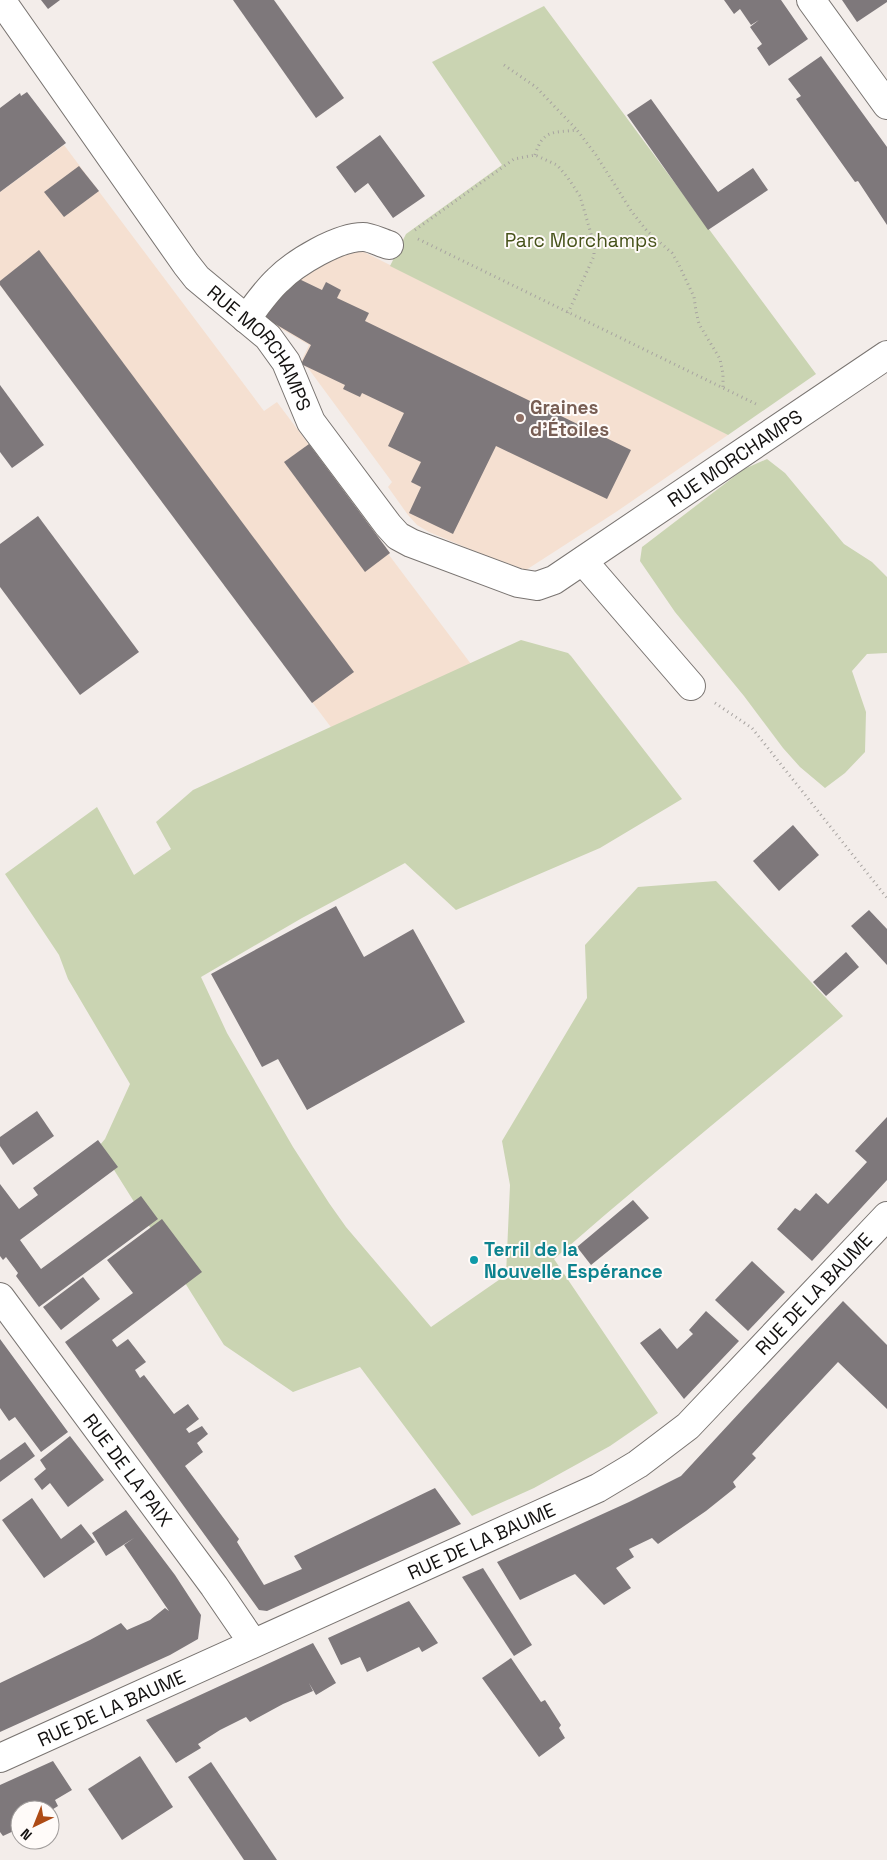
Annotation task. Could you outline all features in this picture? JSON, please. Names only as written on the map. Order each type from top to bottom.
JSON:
[{"type":"street","name":"RUE MORCHAMPS","points":[[1,0],[186,264],[197,278],[268,337],[286,362],[311,422],[398,536],[417,546],[518,583],[538,586],[554,580],[887,355]]},
{"type":"street","points":[[811,0],[887,105]]},
{"type":"street","points":[[246,319],[279,279],[300,262],[323,250],[347,239],[365,237],[399,240]]},
{"type":"street","points":[[583,561],[691,686]]},
{"type":"street","name":"RUE DE LA BAUME","points":[[0,1758],[598,1488],[638,1464],[688,1426],[885,1219]]},
{"type":"street","name":"RUE DE LA PAIX","points":[[0,1297],[214,1586],[253,1644]]},
{"type":"path","points":[[504,65],[536,87],[577,130],[596,155],[632,212],[647,231],[672,253],[694,297],[700,324],[720,359],[724,374],[723,388]]},
{"type":"path","points":[[535,155],[539,140],[547,135],[558,131],[577,130]]},
{"type":"path","points":[[399,240],[514,159],[535,155],[557,166],[575,188],[583,206],[594,244],[594,256],[568,313]]},
{"type":"path","points":[[399,240],[568,313],[762,407]]},
{"type":"path","points":[[691,686],[752,728],[887,898]]},
{"type":"shaded area","points":[[64,145],[264,411],[277,402],[474,668],[354,758],[0,285],[0,192]]},
{"type":"shaded area","name":"Graines d'Étoiles","points":[[358,249],[728,435],[616,512],[526,570],[429,532],[417,525],[408,515],[388,487],[392,482],[308,368],[300,364],[309,345],[266,320],[298,276]]},
{"type":"green space","name":"Parc Morchamps","points":[[544,6],[816,374],[728,435],[390,266],[406,234],[502,165],[432,62]]},
{"type":"green space","points":[[767,459],[785,473],[844,544],[872,562],[887,577],[887,653],[867,654],[852,671],[866,712],[865,752],[845,773],[825,788],[800,767],[783,748],[744,696],[675,612],[640,561],[642,547],[744,469]]},
{"type":"green space","points":[[521,640],[568,653],[682,799],[600,848],[456,910],[405,863],[302,918],[201,977],[227,1033],[293,1147],[329,1203],[346,1227],[431,1327],[506,1275],[510,1185],[502,1141],[587,998],[585,945],[638,887],[716,881],[843,1016],[554,1259],[658,1413],[610,1446],[534,1488],[472,1516],[360,1367],[293,1392],[224,1345],[99,1146],[105,1139],[130,1084],[68,979],[59,955],[5,874],[97,807],[134,875],[171,849],[156,822],[193,790]]},
{"type":"building","points":[[41,0],[60,0],[48,9]]},
{"type":"building","points":[[233,0],[274,0],[344,98],[316,118]]},
{"type":"building","points":[[724,0],[781,0],[808,39],[769,66],[757,48],[762,44],[750,27],[759,20],[751,25],[740,9],[734,14]]},
{"type":"building","points":[[842,0],[887,0],[887,2],[857,22]]},
{"type":"building","points":[[821,56],[887,147],[887,225],[858,181],[855,182],[796,99],[801,96],[788,79]]},
{"type":"building","points":[[27,92],[66,143],[0,192],[0,108],[20,93],[21,96]]},
{"type":"building","points":[[651,99],[718,192],[753,168],[768,190],[708,230],[627,115]]},
{"type":"building","points":[[380,135],[425,196],[393,218],[368,183],[355,193],[336,167]]},
{"type":"building","points":[[79,166],[99,191],[64,217],[44,192]]},
{"type":"building","points":[[39,250],[354,672],[312,703],[0,285],[0,281]]},
{"type":"building","points":[[297,278],[322,290],[326,282],[341,290],[337,298],[369,313],[365,321],[631,450],[607,499],[496,446],[453,534],[409,513],[421,487],[411,482],[421,462],[388,446],[404,413],[362,393],[360,397],[343,389],[345,385],[301,364],[311,345],[265,318],[262,321],[269,309]]},
{"type":"building","points":[[0,385],[44,445],[12,468],[0,452]]},
{"type":"building","points":[[309,444],[390,553],[365,572],[284,462]]},
{"type":"building","points":[[38,516],[139,652],[80,695],[0,587],[0,544]]},
{"type":"building","points":[[793,825],[819,855],[779,891],[753,861]]},
{"type":"building","points":[[336,906],[364,957],[413,929],[465,1022],[307,1110],[278,1059],[262,1067],[211,974]]},
{"type":"building","points":[[869,910],[887,929],[887,965],[851,926]]},
{"type":"building","points":[[846,952],[859,967],[826,996],[813,982]]},
{"type":"building","points":[[37,1111],[54,1136],[13,1165],[0,1146],[0,1137]]},
{"type":"building","points":[[887,1117],[887,1180],[812,1261],[777,1229],[795,1208],[800,1211],[816,1193],[828,1204],[867,1162],[855,1151]]},
{"type":"building","points":[[98,1140],[118,1167],[20,1240],[41,1269],[141,1196],[158,1219],[39,1307],[16,1276],[18,1273],[6,1257],[3,1260],[0,1256],[0,1184],[19,1209],[38,1195],[33,1188]]},
{"type":"building","points":[[633,1200],[649,1218],[591,1265],[577,1247]]},
{"type":"building","points":[[162,1219],[202,1272],[112,1340],[117,1347],[128,1339],[146,1362],[135,1370],[140,1378],[144,1375],[174,1414],[188,1404],[199,1419],[186,1429],[189,1433],[202,1426],[208,1434],[197,1443],[203,1452],[185,1466],[239,1539],[237,1542],[264,1585],[302,1569],[294,1556],[435,1488],[461,1524],[267,1611],[259,1610],[65,1342],[133,1293],[107,1260]]},
{"type":"building","points":[[752,1261],[785,1292],[748,1331],[715,1300]]},
{"type":"building","points":[[83,1277],[100,1299],[61,1330],[43,1307]]},
{"type":"building","points":[[843,1301],[887,1345],[887,1409],[838,1362],[752,1454],[756,1458],[733,1482],[736,1487],[706,1511],[658,1544],[652,1538],[629,1549],[634,1557],[616,1568],[631,1588],[604,1605],[575,1574],[520,1600],[497,1562],[629,1502],[681,1476]]},
{"type":"building","points":[[706,1311],[739,1341],[684,1399],[640,1343],[660,1328],[677,1349],[693,1334],[689,1330]]},
{"type":"building","points":[[0,1339],[68,1432],[41,1452],[15,1417],[9,1421],[0,1408]]},
{"type":"building","points":[[70,1436],[104,1480],[68,1507],[50,1483],[42,1490],[34,1479],[46,1469],[40,1460]]},
{"type":"building","points":[[25,1442],[35,1456],[0,1482],[0,1460]]},
{"type":"building","points":[[32,1498],[61,1539],[81,1524],[95,1542],[44,1578],[2,1520]]},
{"type":"building","points":[[126,1510],[175,1575],[201,1615],[198,1639],[170,1655],[0,1732],[0,1683],[121,1623],[127,1630],[150,1620],[165,1608],[169,1611],[124,1545],[134,1538],[106,1556],[92,1533]]},
{"type":"building","points":[[483,1568],[532,1645],[514,1656],[462,1577]]},
{"type":"building","points":[[409,1601],[438,1643],[422,1652],[419,1647],[367,1672],[360,1657],[341,1665],[328,1638]]},
{"type":"building","points":[[313,1643],[336,1683],[316,1695],[309,1683],[313,1691],[283,1704],[250,1722],[246,1717],[220,1730],[198,1744],[201,1748],[176,1763],[146,1720]]},
{"type":"building","points":[[511,1658],[541,1702],[545,1700],[561,1725],[559,1728],[565,1738],[539,1757],[482,1678]]},
{"type":"building","points":[[140,1756],[173,1807],[122,1840],[88,1789]]},
{"type":"building","points":[[53,1761],[72,1790],[55,1800],[10,1800],[10,1833],[3,1836],[0,1832],[0,1785]]},
{"type":"building","points":[[211,1762],[277,1860],[244,1860],[188,1777]]},
{"type":"place","name":"Graines d'Étoiles","points":[[520,418]]},
{"type":"place","name":"Terril de la Nouvelle Espérance","points":[[474,1260]]}]
